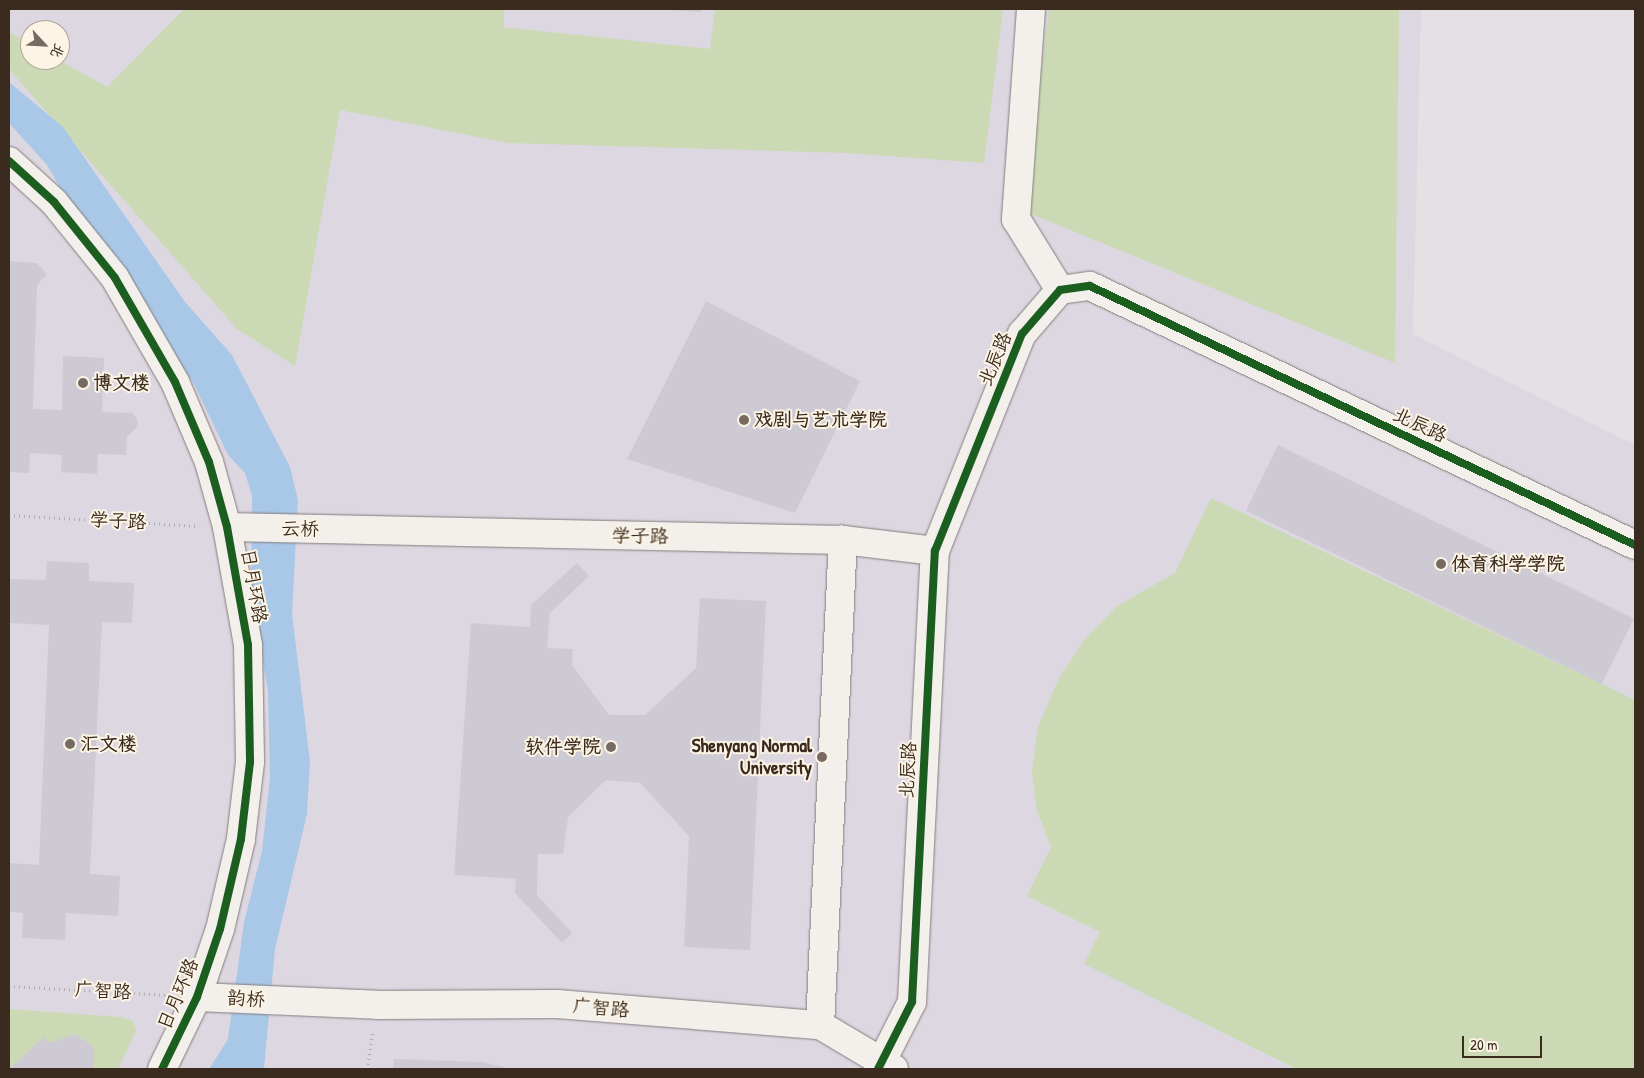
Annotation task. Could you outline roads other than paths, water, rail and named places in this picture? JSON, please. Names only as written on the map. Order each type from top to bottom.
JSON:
[{"type":"street","points":[[1031,9],[1016,219],[1060,290]]},
{"type":"street","name":"日月环路","points":[[9,161],[54,202],[115,278],[175,382],[209,462],[227,527],[248,645],[250,762],[237,857],[220,929],[198,997],[162,1069]]},
{"type":"street","name":"北辰路","points":[[885,1067],[912,1002],[935,551],[1022,334],[1060,290],[1090,286],[1635,545]]},
{"type":"street","name":"云桥","points":[[227,527],[344,530]]},
{"type":"street","name":"学子路","points":[[344,530],[843,540],[935,551]]},
{"type":"street","points":[[820,1025],[843,540]]},
{"type":"street","name":"韵桥","points":[[198,997],[295,1001]]},
{"type":"street","name":"广智路","points":[[295,1001],[376,1005],[557,1004],[820,1025],[885,1067]]},
{"type":"water","points":[[9,82],[63,127],[185,302],[232,355],[290,467],[298,500],[292,614],[310,761],[307,814],[275,949],[264,1069],[209,1069],[228,1039],[244,922],[262,851],[270,778],[268,692],[251,587],[252,496],[245,473],[228,455],[194,384],[96,250],[47,165],[9,123]]},
{"type":"place","name":"博文楼","points":[[83,383]]},
{"type":"place","name":"戏剧与艺术学院","points":[[744,420]]},
{"type":"place","name":"体育科学学院","points":[[1441,564]]},
{"type":"place","name":"汇文楼","points":[[70,744]]},
{"type":"place","name":"软件学院","points":[[611,747]]},
{"type":"place","name":"Shenyang Normal University","points":[[822,757]]}]
